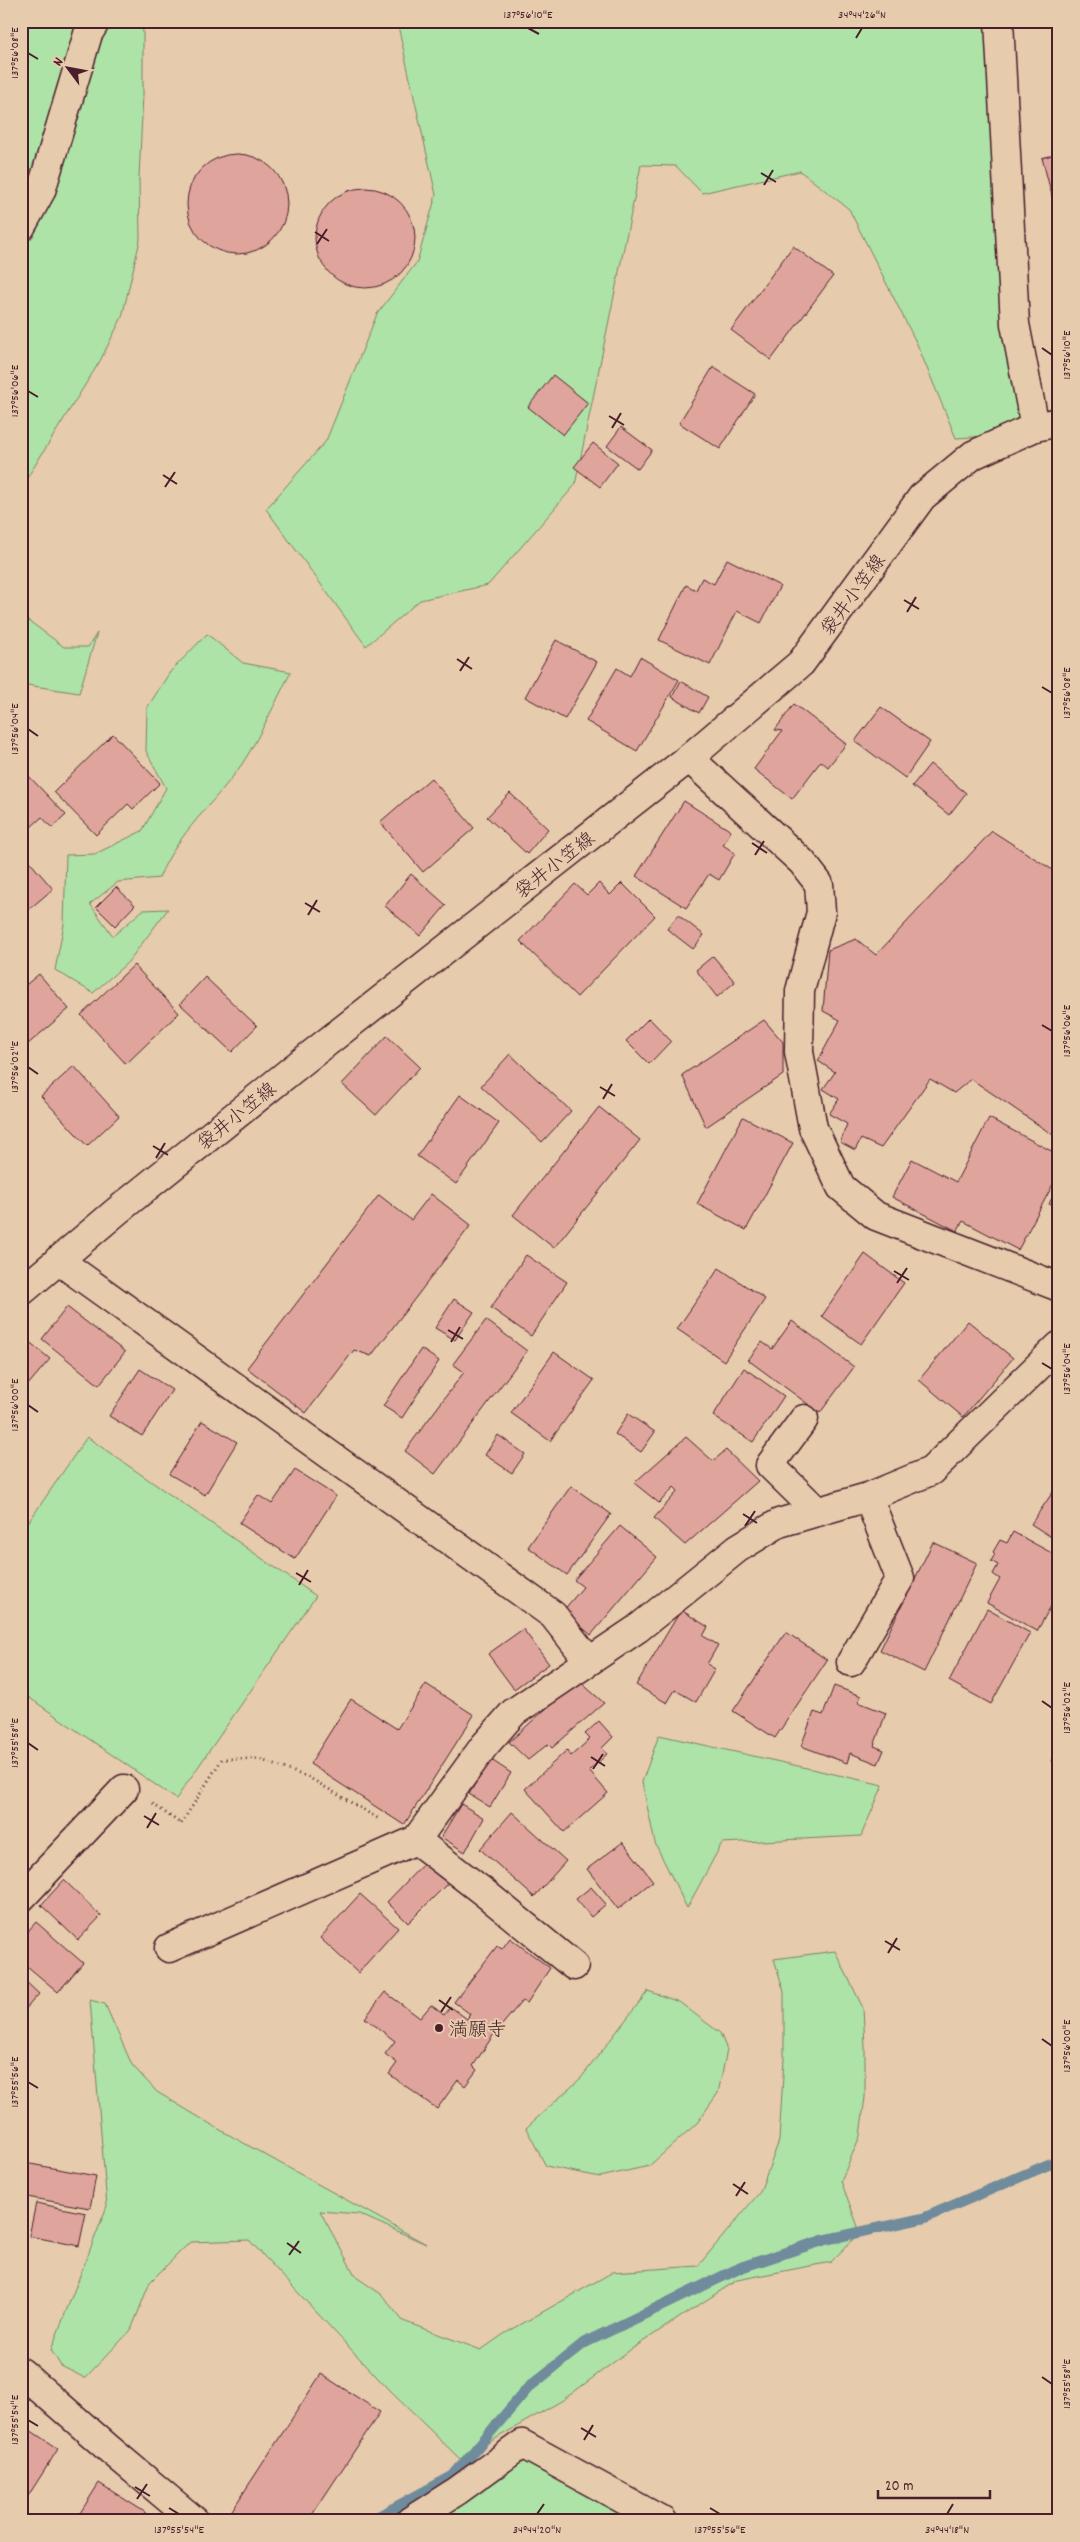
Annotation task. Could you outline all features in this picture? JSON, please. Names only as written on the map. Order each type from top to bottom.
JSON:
[{"type":"street","points":[[21,227],[42,191],[88,34],[96,21]]},
{"type":"street","points":[[999,21],[1015,324],[1047,425]]},
{"type":"street","name":"袋井小笠線","points":[[21,1292],[291,1071],[688,758],[801,663],[922,497],[973,455],[1047,425]]},
{"type":"street","points":[[688,758],[802,862],[819,884],[821,912],[800,991],[799,1052],[813,1128],[841,1186],[876,1216],[1059,1287]]},
{"type":"street","points":[[58,1260],[553,1615],[589,1661]]},
{"type":"street","points":[[169,1948],[416,1840],[484,1746],[514,1712],[637,1629],[738,1548],[779,1523],[868,1497],[931,1471],[1059,1346]]},
{"type":"street","points":[[804,1419],[770,1465],[818,1512]]},
{"type":"street","points":[[851,1662],[900,1578],[868,1497]]},
{"type":"street","points":[[21,1898],[124,1789]]},
{"type":"street","points":[[416,1840],[574,1966]]},
{"type":"street","points":[[21,2372],[195,2521]]},
{"type":"street","points":[[410,2521],[457,2491],[522,2444],[663,2521]]},
{"type":"path","points":[[124,1789],[144,1798],[181,1824],[222,1759],[259,1759],[310,1778],[416,1840]]},
{"type":"green space","points":[[21,21],[99,21],[95,31],[123,21],[143,30],[143,94],[139,177],[140,240],[122,317],[100,361],[27,478],[21,480],[21,228],[53,152],[88,81],[88,49],[21,207]]},
{"type":"green space","points":[[397,21],[1000,21],[1020,434],[956,438],[917,344],[849,209],[800,171],[702,193],[676,166],[641,165],[575,485],[488,585],[420,600],[366,646],[266,509],[326,441],[377,314],[417,262],[436,195]]},
{"type":"green space","points":[[21,615],[64,647],[88,647],[97,633],[79,693],[21,684]]},
{"type":"green space","points":[[207,634],[243,663],[291,672],[262,730],[242,764],[186,832],[159,878],[118,882],[90,904],[113,936],[143,910],[168,909],[128,962],[93,993],[55,970],[64,924],[66,855],[95,854],[142,831],[166,788],[146,751],[147,708],[170,672]]},
{"type":"green space","points":[[87,1437],[316,1596],[176,1799],[21,1692],[21,1533]]},
{"type":"green space","points":[[659,1735],[883,1785],[861,1836],[722,1843],[687,1908],[655,1843],[642,1782]]},
{"type":"green space","points":[[835,1951],[863,2008],[865,2097],[860,2136],[841,2181],[860,2232],[831,2262],[737,2280],[630,2350],[563,2400],[460,2459],[390,2391],[249,2240],[190,2242],[150,2282],[131,2330],[85,2378],[61,2366],[51,2350],[107,2206],[90,2000],[105,2004],[132,2065],[157,2092],[222,2131],[426,2244],[359,2214],[320,2211],[356,2277],[381,2294],[403,2321],[481,2350],[504,2334],[613,2272],[698,2266],[760,2192],[779,2141],[784,2059],[784,1992],[774,1959]]},
{"type":"green space","points":[[648,1991],[679,2002],[720,2033],[727,2050],[718,2093],[697,2123],[649,2166],[600,2177],[546,2166],[526,2128],[581,2078]]},
{"type":"green space","points":[[522,2444],[651,2521],[402,2521]]},
{"type":"building","points":[[1056,21],[1059,21],[1059,32],[1055,32]]},
{"type":"building","points":[[1059,153],[1059,222],[1042,158]]},
{"type":"building","points":[[237,154],[256,158],[272,169],[283,185],[287,204],[283,223],[272,239],[256,250],[237,254],[218,250],[202,239],[191,223],[187,204],[191,185],[202,169],[218,158]]},
{"type":"building","points":[[365,188],[384,192],[400,203],[411,219],[415,238],[411,257],[400,273],[384,284],[365,288],[346,284],[330,273],[319,257],[315,238],[319,219],[330,203],[346,192]]},
{"type":"building","points":[[793,246],[833,276],[771,360],[731,330]]},
{"type":"building","points":[[713,367],[755,394],[720,449],[679,423]]},
{"type":"building","points":[[553,375],[588,403],[563,435],[528,407]]},
{"type":"building","points":[[621,427],[652,450],[638,469],[607,446]]},
{"type":"building","points":[[593,443],[618,463],[600,487],[574,467]]},
{"type":"building","points":[[727,559],[780,586],[761,623],[737,611],[710,665],[659,640],[686,585],[696,590],[702,578],[714,584]]},
{"type":"building","points":[[556,640],[597,662],[565,719],[525,697]]},
{"type":"building","points":[[640,657],[679,680],[637,751],[586,721],[617,668],[630,676]]},
{"type":"building","points":[[681,681],[708,697],[699,713],[672,697]]},
{"type":"building","points":[[794,704],[846,744],[828,767],[821,761],[792,799],[754,769],[782,731],[775,730]]},
{"type":"building","points":[[881,707],[930,742],[905,778],[855,741]]},
{"type":"building","points":[[113,734],[160,783],[133,809],[128,804],[96,835],[54,792]]},
{"type":"building","points":[[930,764],[966,793],[949,815],[912,786]]},
{"type":"building","points":[[24,771],[66,815],[52,828],[42,817],[21,836],[21,774]]},
{"type":"building","points":[[431,778],[474,828],[423,872],[380,822]]},
{"type":"building","points":[[510,793],[548,829],[527,854],[487,817]]},
{"type":"building","points":[[684,801],[731,831],[723,845],[735,853],[719,880],[709,874],[686,908],[636,876]]},
{"type":"building","points":[[992,831],[1059,874],[1059,909],[1055,916],[1059,934],[1059,1139],[971,1079],[954,1093],[930,1079],[881,1148],[861,1139],[855,1150],[840,1142],[847,1124],[829,1114],[839,1099],[823,1089],[835,1072],[818,1061],[840,1020],[823,1011],[828,950],[856,939],[876,955]]},
{"type":"building","points":[[23,854],[53,889],[21,916],[21,855]]},
{"type":"building","points":[[411,874],[446,905],[420,936],[385,906]]},
{"type":"building","points":[[599,883],[610,895],[622,883],[655,916],[577,997],[520,941],[575,884],[587,895]]},
{"type":"building","points":[[116,887],[135,905],[115,926],[96,907]]},
{"type":"building","points":[[678,915],[704,935],[693,949],[667,929]]},
{"type":"building","points":[[713,956],[735,982],[717,997],[696,970]]},
{"type":"building","points":[[134,965],[179,1013],[126,1064],[81,1015]]},
{"type":"building","points":[[39,974],[69,1009],[21,1050],[21,989]]},
{"type":"building","points":[[205,977],[257,1026],[232,1052],[180,1004]]},
{"type":"building","points":[[649,1018],[671,1041],[649,1064],[626,1041]]},
{"type":"building","points":[[764,1020],[783,1042],[783,1075],[706,1127],[682,1075]]},
{"type":"building","points":[[387,1036],[420,1067],[376,1115],[342,1084]]},
{"type":"building","points":[[510,1054],[571,1111],[542,1142],[481,1086]]},
{"type":"building","points":[[74,1066],[119,1116],[87,1146],[41,1096]]},
{"type":"building","points":[[460,1095],[499,1123],[456,1184],[417,1156]]},
{"type":"building","points":[[599,1107],[640,1140],[554,1248],[513,1215]]},
{"type":"building","points":[[743,1117],[793,1143],[746,1230],[697,1204]]},
{"type":"building","points":[[989,1118],[1059,1155],[1059,1173],[1018,1250],[963,1221],[957,1231],[892,1197],[912,1159],[956,1182]]},
{"type":"building","points":[[1059,1184],[1059,1208],[1049,1204]]},
{"type":"building","points":[[21,1189],[29,1197],[21,1205]]},
{"type":"building","points":[[431,1194],[471,1225],[371,1356],[354,1350],[306,1413],[247,1368],[379,1195],[411,1220]]},
{"type":"building","points":[[865,1254],[904,1283],[861,1344],[822,1316]]},
{"type":"building","points":[[526,1255],[567,1282],[531,1336],[491,1308]]},
{"type":"building","points":[[719,1268],[765,1299],[724,1361],[677,1329]]},
{"type":"building","points":[[454,1299],[474,1312],[455,1340],[435,1328]]},
{"type":"building","points":[[67,1307],[125,1352],[99,1385],[42,1339]]},
{"type":"building","points":[[486,1320],[527,1351],[435,1474],[405,1451],[464,1372],[453,1364]]},
{"type":"building","points":[[792,1321],[854,1367],[820,1413],[748,1360],[762,1342],[772,1349]]},
{"type":"building","points":[[968,1321],[1013,1358],[963,1417],[919,1380]]},
{"type":"building","points":[[21,1335],[50,1359],[21,1393]]},
{"type":"building","points":[[421,1349],[439,1361],[402,1418],[383,1406]]},
{"type":"building","points":[[554,1352],[594,1380],[550,1441],[511,1413]]},
{"type":"building","points":[[744,1368],[784,1396],[753,1442],[713,1416]]},
{"type":"building","points":[[140,1369],[172,1390],[142,1436],[109,1416]]},
{"type":"building","points":[[628,1414],[655,1432],[641,1452],[615,1434]]},
{"type":"building","points":[[202,1421],[237,1442],[205,1495],[169,1474]]},
{"type":"building","points":[[498,1435],[525,1454],[512,1473],[485,1455]]},
{"type":"building","points":[[686,1437],[713,1461],[726,1450],[758,1481],[685,1545],[654,1518],[678,1491],[674,1487],[659,1503],[634,1483]]},
{"type":"building","points":[[295,1470],[336,1496],[295,1559],[239,1523],[258,1495],[272,1504]]},
{"type":"building","points":[[1059,1483],[1059,1542],[1031,1524]]},
{"type":"building","points":[[571,1486],[611,1514],[567,1575],[528,1547]]},
{"type":"building","points":[[620,1526],[657,1557],[591,1635],[563,1611],[583,1587],[574,1580]]},
{"type":"building","points":[[1013,1532],[1059,1557],[1059,1592],[1037,1631],[987,1603],[1000,1579],[993,1574],[998,1565],[991,1561],[995,1554],[993,1552],[1000,1540],[1007,1543]]},
{"type":"building","points":[[933,1542],[977,1563],[924,1672],[880,1650]]},
{"type":"building","points":[[987,1609],[1030,1633],[991,1704],[949,1681]]},
{"type":"building","points":[[681,1610],[708,1627],[703,1636],[718,1645],[707,1664],[715,1669],[696,1702],[675,1690],[667,1703],[636,1685]]},
{"type":"building","points":[[523,1629],[549,1664],[514,1689],[488,1654]]},
{"type":"building","points":[[786,1632],[827,1660],[775,1738],[733,1711]]},
{"type":"building","points":[[578,1680],[604,1703],[552,1748],[548,1744],[528,1760],[509,1742]]},
{"type":"building","points":[[426,1684],[474,1715],[404,1825],[310,1764],[351,1699],[397,1729]]},
{"type":"building","points":[[834,1686],[861,1696],[858,1702],[886,1713],[874,1746],[884,1750],[878,1764],[850,1753],[847,1763],[801,1746],[814,1712],[823,1715]]},
{"type":"building","points":[[599,1721],[613,1737],[602,1748],[607,1754],[589,1771],[608,1793],[564,1832],[525,1789],[567,1750],[571,1756],[590,1739],[585,1734]]},
{"type":"building","points":[[1059,1750],[1059,1765],[1052,1761]]},
{"type":"building","points":[[490,1759],[511,1773],[490,1807],[469,1794]]},
{"type":"building","points":[[461,1804],[484,1818],[465,1852],[441,1837]]},
{"type":"building","points":[[512,1812],[566,1861],[534,1897],[480,1849]]},
{"type":"building","points":[[623,1842],[653,1881],[618,1909],[587,1869]]},
{"type":"building","points":[[426,1861],[448,1883],[408,1923],[387,1902]]},
{"type":"building","points":[[64,1880],[101,1916],[78,1940],[41,1905]]},
{"type":"building","points":[[591,1887],[606,1904],[591,1917],[576,1899]]},
{"type":"building","points":[[360,1894],[398,1928],[358,1973],[320,1938]]},
{"type":"building","points":[[36,1922],[83,1963],[58,1992],[21,1961],[21,1939]]},
{"type":"building","name":"満願寺","points":[[510,1938],[550,1968],[527,2003],[522,2001],[492,2037],[473,2066],[477,2070],[465,2086],[458,2080],[437,2109],[389,2074],[397,2063],[385,2054],[395,2041],[365,2018],[385,1992],[420,2018],[431,2005],[444,2015],[451,2007],[467,2019],[470,2014],[454,2002],[497,1946],[502,1949]]},
{"type":"building","points":[[21,1977],[39,1994],[21,2014]]},
{"type":"building","points":[[25,2163],[96,2176],[90,2208],[21,2196]]},
{"type":"building","points":[[36,2203],[86,2213],[79,2246],[29,2236]]},
{"type":"building","points":[[321,2374],[380,2412],[308,2521],[232,2521],[227,2518]]},
{"type":"building","points":[[21,2424],[58,2449],[21,2507]]},
{"type":"building","points":[[99,2483],[151,2516],[148,2521],[75,2521]]},
{"type":"waterway","points":[[370,2521],[453,2476],[528,2388],[584,2343],[742,2267],[824,2240],[924,2218],[1059,2160]]},
{"type":"place","name":"満願寺","points":[[439,2028]]}]
